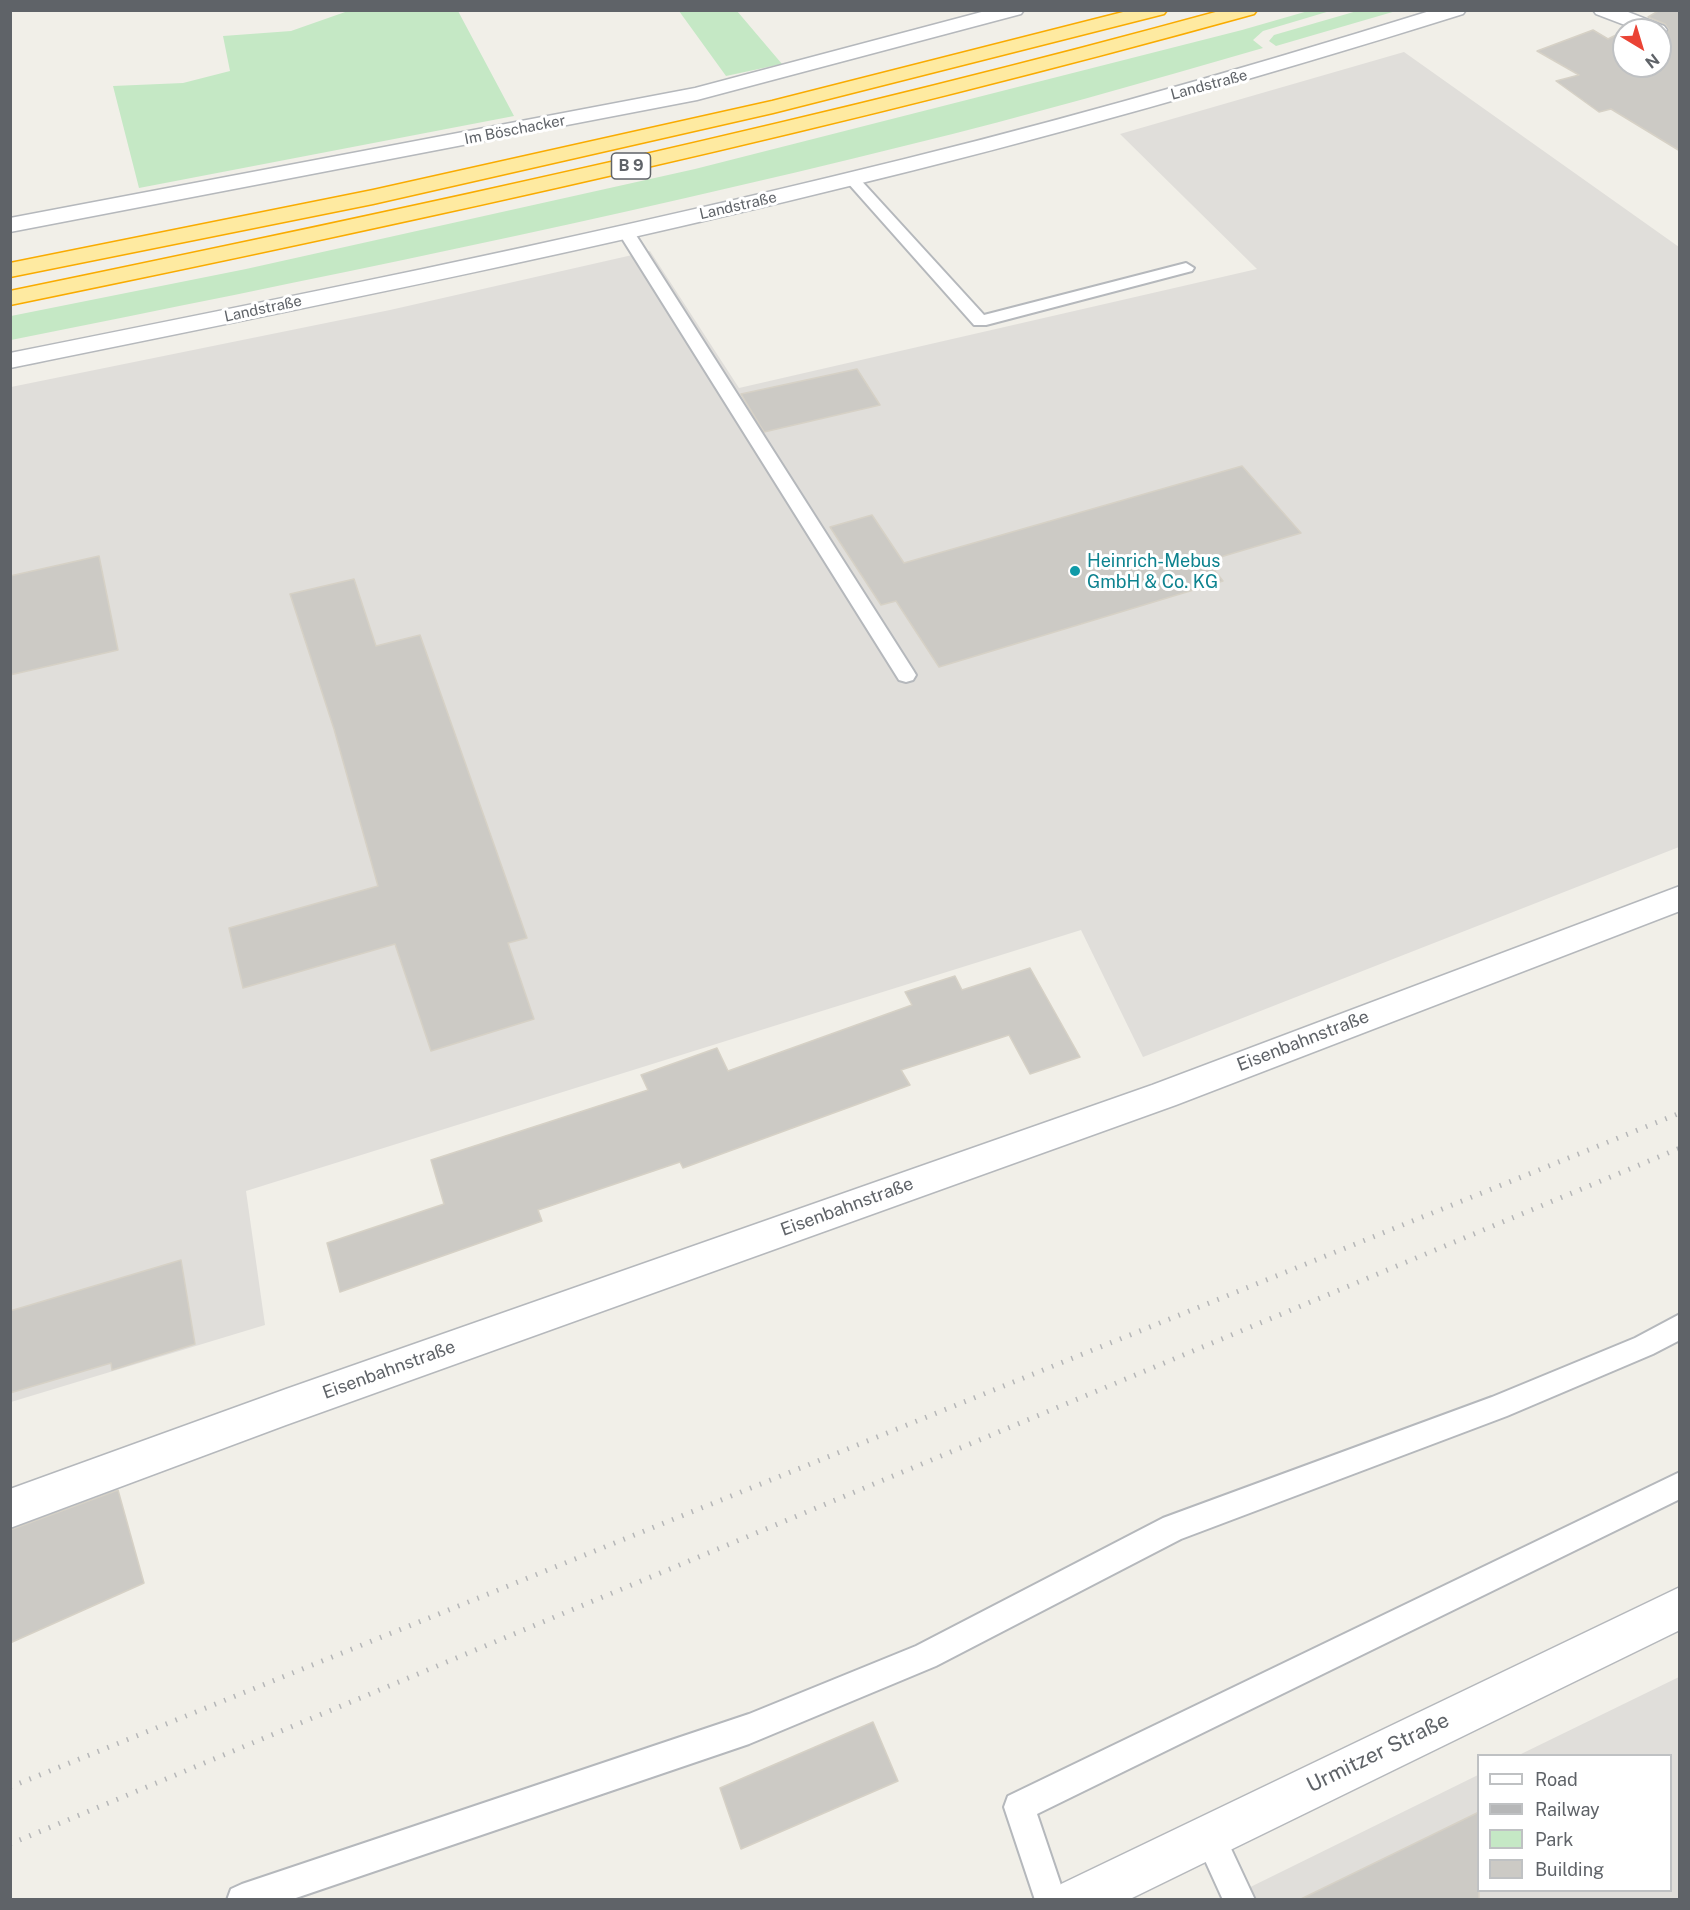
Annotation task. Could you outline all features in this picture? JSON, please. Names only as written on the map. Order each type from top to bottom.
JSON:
[{"type":"highway","name":"B 9","points":[[10,270],[373,197],[773,107],[1156,10]]},
{"type":"highway","name":"B 9","points":[[10,298],[388,220],[795,128],[1247,10]]},
{"type":"street","name":"Im Böschacker","points":[[10,225],[697,94],[1014,10]]},
{"type":"street","name":"Landstraße","points":[[10,361],[626,232],[852,179],[1291,62],[1455,10]]},
{"type":"street","points":[[1603,10],[1625,18]]},
{"type":"street","name":"Eisenbahnstraße","points":[[10,1509],[285,1407],[1164,1095],[1680,898]]},
{"type":"street","name":"Urmitzer Straße","points":[[1077,1899],[1680,1608]]},
{"type":"lane","points":[[852,179],[980,321],[1186,268]]},
{"type":"lane","points":[[626,232],[906,675]]},
{"type":"lane","points":[[242,1899],[749,1729],[926,1656],[1173,1528],[1498,1407],[1644,1346],[1680,1326]]},
{"type":"lane","points":[[1052,1899],[1019,1807],[1680,1485]]},
{"type":"lane","points":[[1208,1834],[1240,1899]]},
{"type":"shaded area","points":[[1404,52],[1679,247],[1679,847],[1143,1057],[1081,930],[246,1191],[265,1325],[11,1402],[11,387],[390,310],[650,251],[739,388],[1257,269],[1120,134]]},
{"type":"shaded area","points":[[1679,1677],[1679,1899],[1224,1900],[1477,1775],[1477,1892],[1672,1892],[1672,1754],[1521,1754]]},
{"type":"green space","points":[[348,11],[458,11],[514,116],[139,188],[113,86],[183,83],[230,71],[223,36],[291,31]]},
{"type":"green space","points":[[679,11],[737,11],[782,64],[726,76]]},
{"type":"green space","points":[[1308,11],[1330,11],[1263,31],[1253,40],[1263,48],[953,134],[573,223],[11,340],[11,316],[246,269],[695,169],[1242,30]]},
{"type":"green space","points":[[1357,11],[1396,11],[1276,46],[1269,41],[1274,35]]},
{"type":"building","points":[[1660,10],[1680,10],[1680,151],[1611,109],[1599,112],[1556,81],[1579,75],[1537,51],[1593,30],[1608,39],[1612,37],[1612,78],[1672,78],[1672,18],[1648,17]]},
{"type":"building","points":[[857,369],[880,405],[764,432],[741,394]]},
{"type":"building","name":"Heinrich-Mebus GmbH & Co. KG","points":[[1242,466],[1301,533],[1207,561],[1223,581],[939,667],[896,601],[881,605],[830,527],[872,515],[904,563]]},
{"type":"building","points":[[99,556],[118,650],[10,675],[10,576]]},
{"type":"building","points":[[354,579],[376,646],[420,635],[527,938],[508,943],[534,1019],[431,1051],[395,944],[243,988],[229,928],[378,886],[334,729],[290,594]]},
{"type":"building","points":[[1030,968],[1080,1057],[1030,1074],[1009,1035],[901,1070],[910,1085],[683,1168],[680,1162],[538,1210],[542,1221],[340,1292],[327,1243],[444,1204],[431,1160],[648,1090],[641,1075],[717,1048],[728,1071],[912,1005],[905,992],[955,976],[962,990]]},
{"type":"building","points":[[181,1260],[195,1344],[112,1370],[111,1363],[10,1393],[10,1311]]},
{"type":"building","points":[[118,1490],[144,1583],[10,1643],[10,1530]]},
{"type":"building","points":[[873,1722],[898,1781],[741,1849],[720,1788]]},
{"type":"building","points":[[1477,1813],[1477,1892],[1479,1892],[1479,1899],[1301,1899]]},
{"type":"railway","points":[[10,1787],[1680,1113]]},
{"type":"railway","points":[[10,1844],[1680,1148]]},
{"type":"place","name":"Heinrich-Mebus GmbH & Co. KG","points":[[1075,571]]}]
